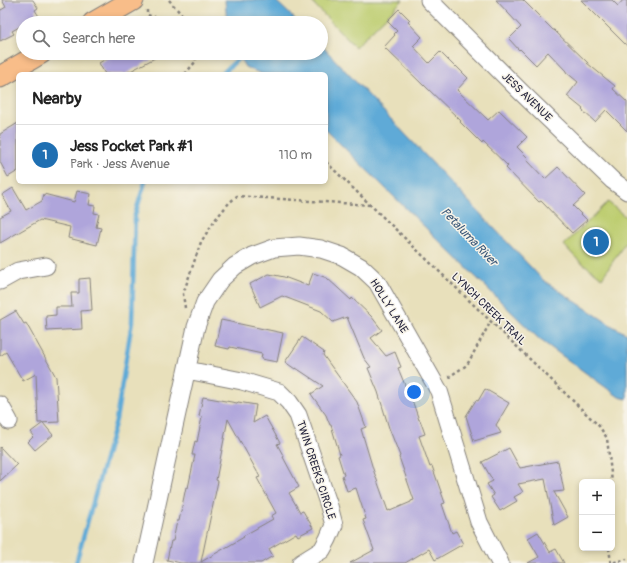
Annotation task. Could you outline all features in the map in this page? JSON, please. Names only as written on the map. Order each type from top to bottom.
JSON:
[{"type":"main road","points":[[110,16],[140,4]]},
{"type":"main road","points":[[0,77],[29,60]]},
{"type":"street","name":"JESS AVENUE","points":[[429,0],[612,180],[627,191]]},
{"type":"street","name":"HOLLY LANE","points":[[144,563],[196,327],[205,302],[220,280],[235,266],[252,256],[274,248],[299,246],[321,249],[342,256],[361,267],[377,282],[439,391],[479,522],[500,563]]},
{"type":"street","points":[[0,281],[18,271],[46,266]]},
{"type":"street","name":"TWIN CREEKS CIRCLE","points":[[187,370],[242,381],[279,392],[289,402],[298,415],[334,524],[322,550],[301,563]]},
{"type":"street","points":[[0,405],[9,422]]},
{"type":"path","points":[[169,0],[183,16]]},
{"type":"path","points":[[140,4],[147,15],[150,16]]},
{"type":"path","points":[[187,72],[196,60]]},
{"type":"path","name":"LYNCH CREEK TRAIL","points":[[328,164],[599,426],[607,438],[612,479]]},
{"type":"path","points":[[452,382],[450,376],[467,365],[491,322]]},
{"type":"path","points":[[609,551],[611,563],[621,562],[627,559]]},
{"type":"green space","points":[[310,0],[403,0],[355,47],[328,19],[328,16],[325,16]]},
{"type":"green space","points":[[608,202],[627,218],[627,240],[602,278],[576,258],[564,245]]},
{"type":"water","points":[[225,0],[275,0],[292,16],[226,16]]},
{"type":"water","name":"Petaluma River","points":[[328,52],[543,280],[627,334],[627,399],[619,397],[539,339],[328,132],[328,72],[257,72],[245,67],[241,60],[328,60]]},
{"type":"building","points":[[2,0],[33,0],[38,8],[35,10],[39,16],[16,16],[16,29],[12,31],[14,34],[0,41],[0,9],[1,10],[6,7]]},
{"type":"building","points":[[496,0],[523,0],[587,63],[615,86],[613,89],[627,102],[627,131],[606,110],[595,122],[582,110],[583,109],[567,96],[578,82],[566,72],[548,52],[536,65],[520,49],[519,50],[509,39],[521,27]]},
{"type":"building","points":[[581,0],[612,0],[618,6],[623,0],[627,0],[627,46]]},
{"type":"building","points":[[399,9],[410,20],[408,22],[422,37],[413,46],[429,63],[440,52],[468,78],[457,90],[488,120],[499,110],[527,137],[517,147],[545,179],[558,167],[585,195],[573,206],[587,220],[572,233],[506,168],[508,166],[483,142],[482,144],[460,122],[461,121],[384,47],[397,31],[387,21]]},
{"type":"building","points":[[104,60],[151,60],[129,72],[104,72],[99,63]]},
{"type":"building","points":[[16,124],[16,172],[8,177],[0,162],[0,134]]},
{"type":"building","points":[[13,188],[26,210],[42,201],[44,194],[74,202],[77,191],[91,194],[89,205],[95,206],[94,213],[99,214],[96,227],[101,228],[97,245],[68,238],[70,227],[40,220],[0,243],[0,217],[11,211],[2,195]]},
{"type":"building","points":[[313,273],[327,278],[351,300],[352,298],[371,316],[382,330],[371,338],[386,356],[395,352],[401,367],[398,368],[425,434],[419,436],[430,467],[432,466],[445,503],[442,504],[452,533],[456,531],[463,544],[435,560],[429,549],[405,563],[350,563],[374,550],[363,520],[366,519],[356,488],[347,491],[338,456],[340,455],[331,425],[326,415],[311,394],[323,386],[285,362],[302,337],[324,352],[323,355],[357,402],[366,427],[361,429],[388,511],[414,500],[378,392],[368,368],[371,367],[364,358],[347,317],[333,322],[321,311],[282,296],[260,307],[250,284],[269,274],[284,277],[308,286]]},
{"type":"building","points":[[90,278],[92,310],[81,311],[82,329],[47,331],[46,316],[56,315],[56,307],[72,307],[71,293],[79,293],[79,279]]},
{"type":"building","points":[[16,311],[24,324],[26,323],[56,377],[59,422],[38,423],[36,374],[23,381],[6,352],[0,356],[0,320]]},
{"type":"building","points":[[221,320],[283,333],[277,362],[261,359],[262,354],[230,347],[229,349],[215,346]]},
{"type":"building","points":[[485,389],[509,403],[496,425],[501,433],[474,441],[466,416]]},
{"type":"building","points":[[203,397],[256,405],[253,423],[265,416],[280,443],[277,444],[299,487],[289,493],[300,512],[303,511],[313,528],[298,536],[296,533],[269,549],[273,556],[261,563],[181,563],[167,560],[177,521],[179,521],[186,487],[188,488],[195,455],[192,455],[195,441],[197,442],[202,417],[199,416]],"holes":[[[228,419],[260,477],[257,478],[276,513],[271,516],[273,519],[201,562],[218,481],[216,480]]]},
{"type":"building","points":[[43,423],[53,435],[35,450],[28,442],[34,436],[31,432]]},
{"type":"building","points":[[0,447],[17,465],[0,481]]},
{"type":"building","points":[[509,448],[520,468],[558,461],[564,491],[554,492],[568,517],[554,525],[545,479],[518,484],[523,492],[514,497],[517,501],[500,511],[491,497],[494,495],[487,484],[493,481],[482,462]]},
{"type":"building","points":[[538,532],[550,552],[556,549],[564,563],[528,563],[539,557],[528,538]]},
{"type":"waterway","points":[[224,72],[237,60]]},
{"type":"waterway","points":[[76,563],[116,420],[132,322],[135,215],[144,184]]},
{"type":"place","name":"Jess Pocket Park #1","points":[[596,242]]}]
